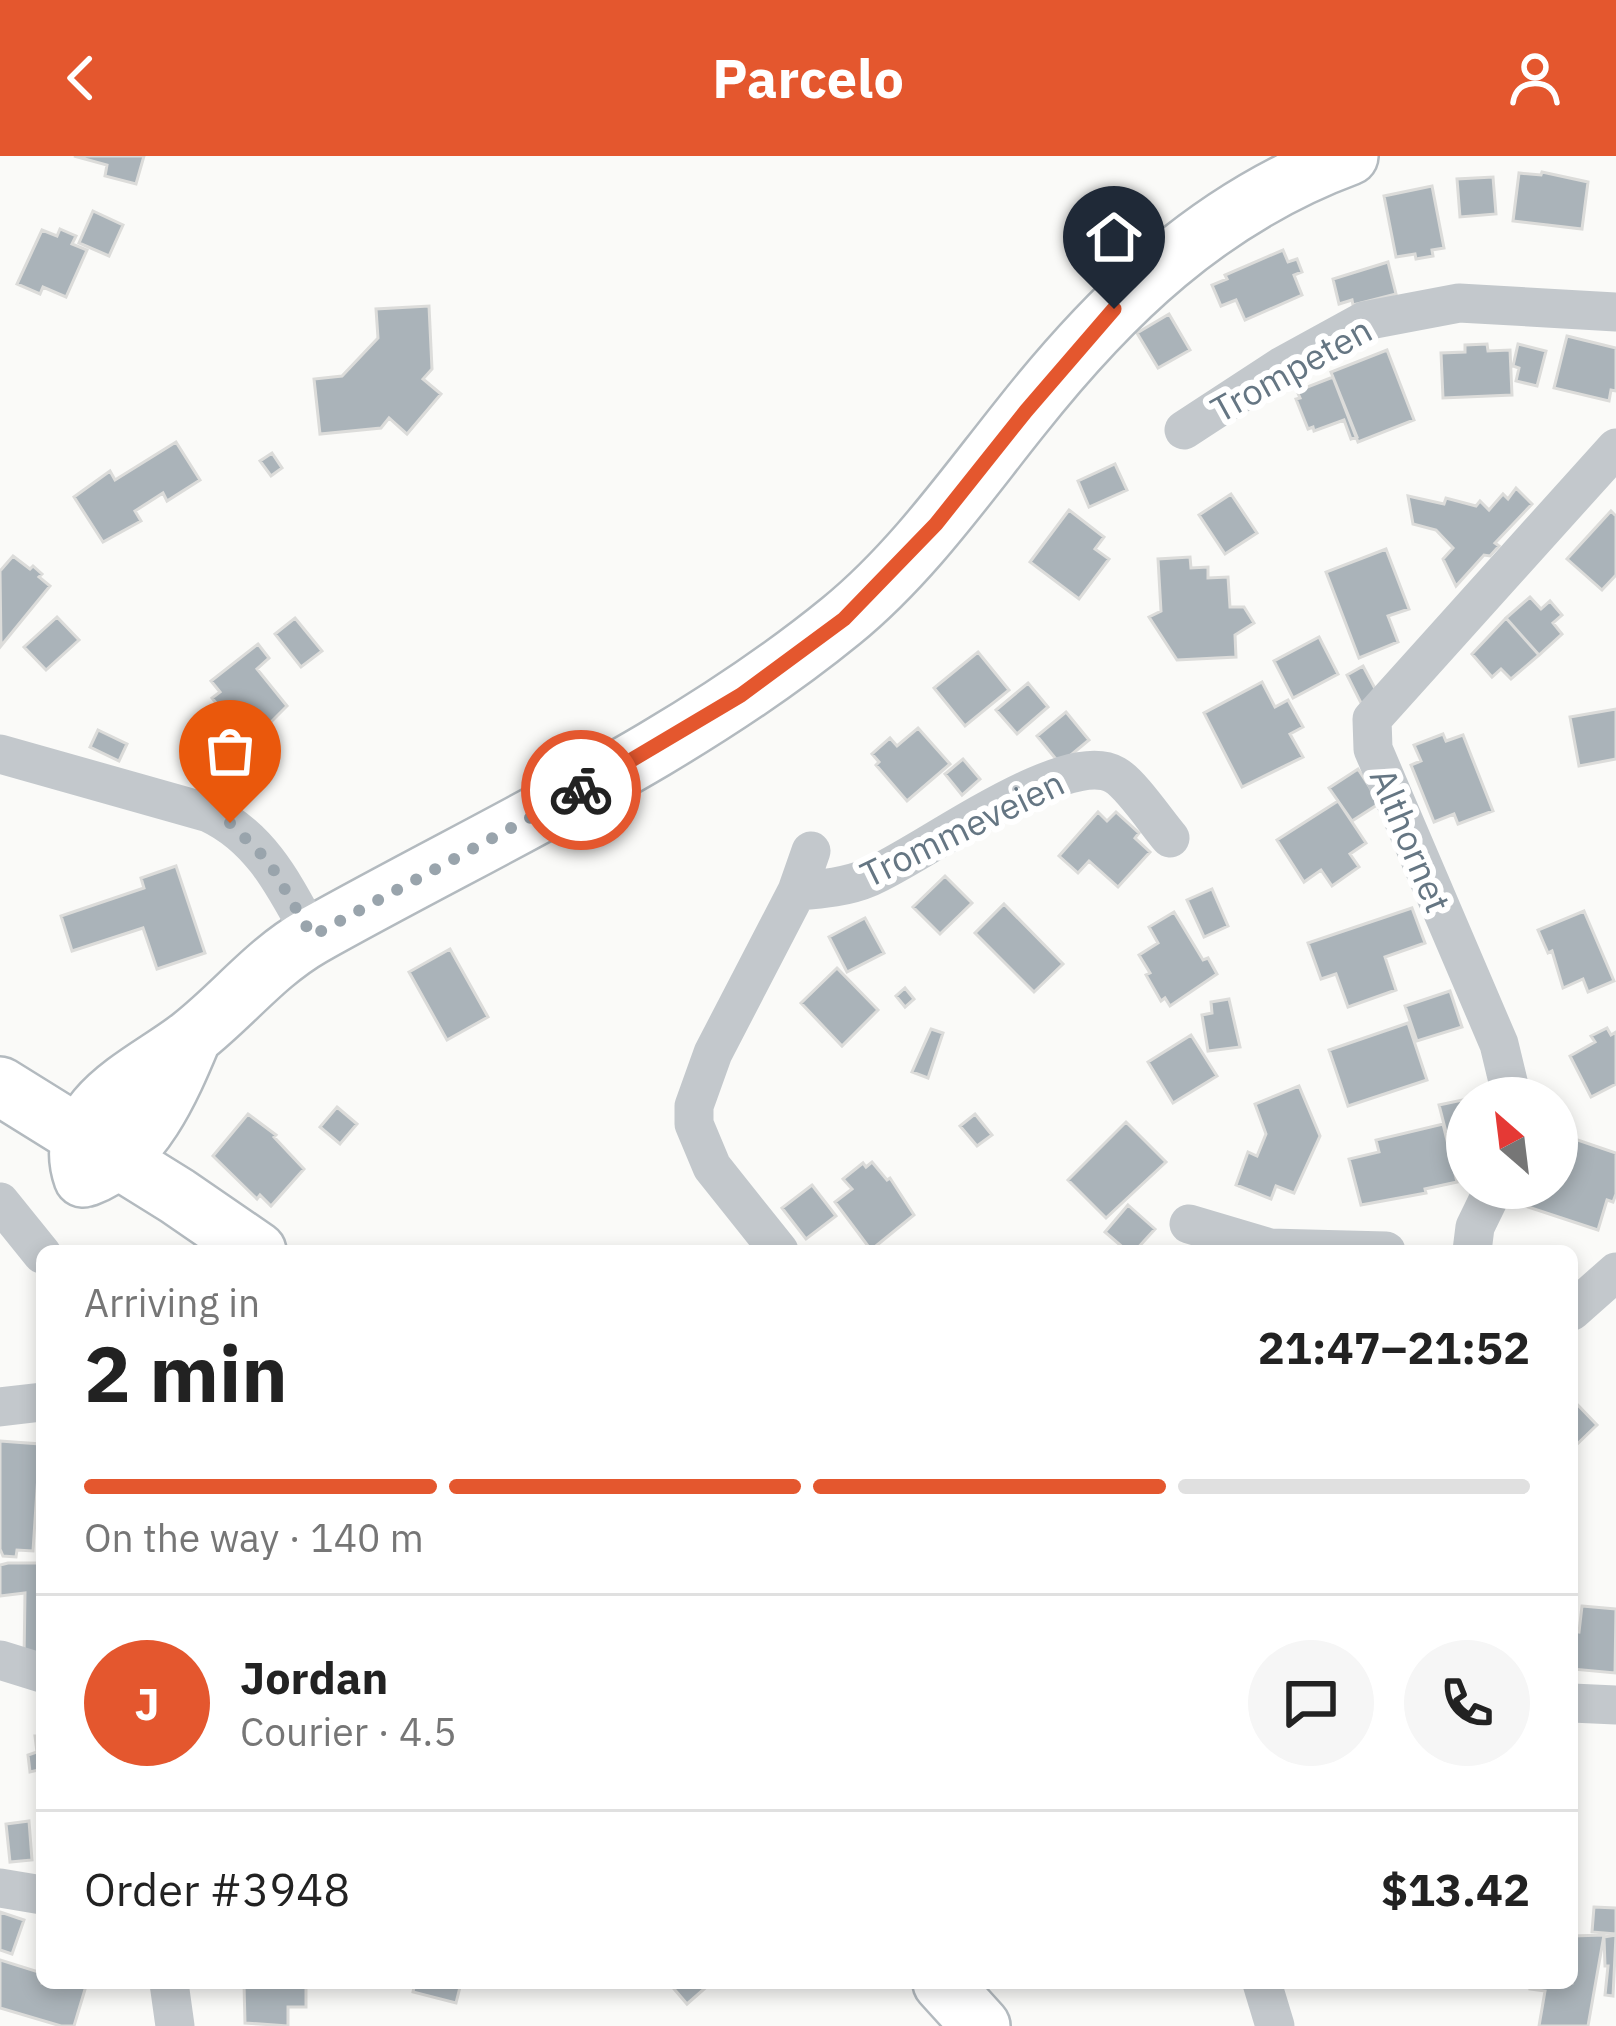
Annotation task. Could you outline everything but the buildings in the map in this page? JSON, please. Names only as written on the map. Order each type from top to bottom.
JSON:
[{"type":"street","points":[[95,1158],[90,1120],[134,1074],[192,1038],[264,969],[312,936],[648,753],[741,695],[844,619],[936,524],[1114,309],[1186,246],[1246,202],[1349,156]]},
{"type":"street","name":"Trompeten","points":[[1184,430],[1282,366],[1364,321],[1459,303],[1616,312]]},
{"type":"street","name":"Althornet","points":[[1508,1077],[1499,1044],[1373,749],[1372,719],[1616,448]]},
{"type":"street","points":[[0,754],[230,823],[269,862],[312,936]]},
{"type":"street","name":"Trommeveien","points":[[797,891],[867,879],[993,806],[1071,772],[1115,775],[1170,838]]},
{"type":"street","name":"Trommeveien","points":[[773,1245],[712,1167],[694,1124],[694,1106],[713,1053],[797,891],[811,851]]},
{"type":"street","points":[[0,1086],[95,1158],[192,1245]]},
{"type":"street","points":[[0,1124],[95,1158],[247,1245]]},
{"type":"street","points":[[1472,1245],[1474,1227],[1484,1209]]},
{"type":"street","points":[[1189,1224],[1260,1245]]},
{"type":"street","points":[[1578,1306],[1616,1272]]},
{"type":"street","points":[[0,1407],[36,1403]]},
{"type":"street","points":[[0,1660],[36,1670]]},
{"type":"street","points":[[1578,1703],[1616,1705]]},
{"type":"street","points":[[0,1888],[36,1894]]},
{"type":"street","points":[[171,1989],[175,2026]]},
{"type":"street","points":[[947,1989],[981,2026]]},
{"type":"street","points":[[1264,1989],[1275,2026]]},
{"type":"way so far","points":[[230,823],[269,862],[312,936],[581,790]]},
{"type":"route","points":[[581,790],[741,695],[844,619],[936,524],[1114,309]]}]
